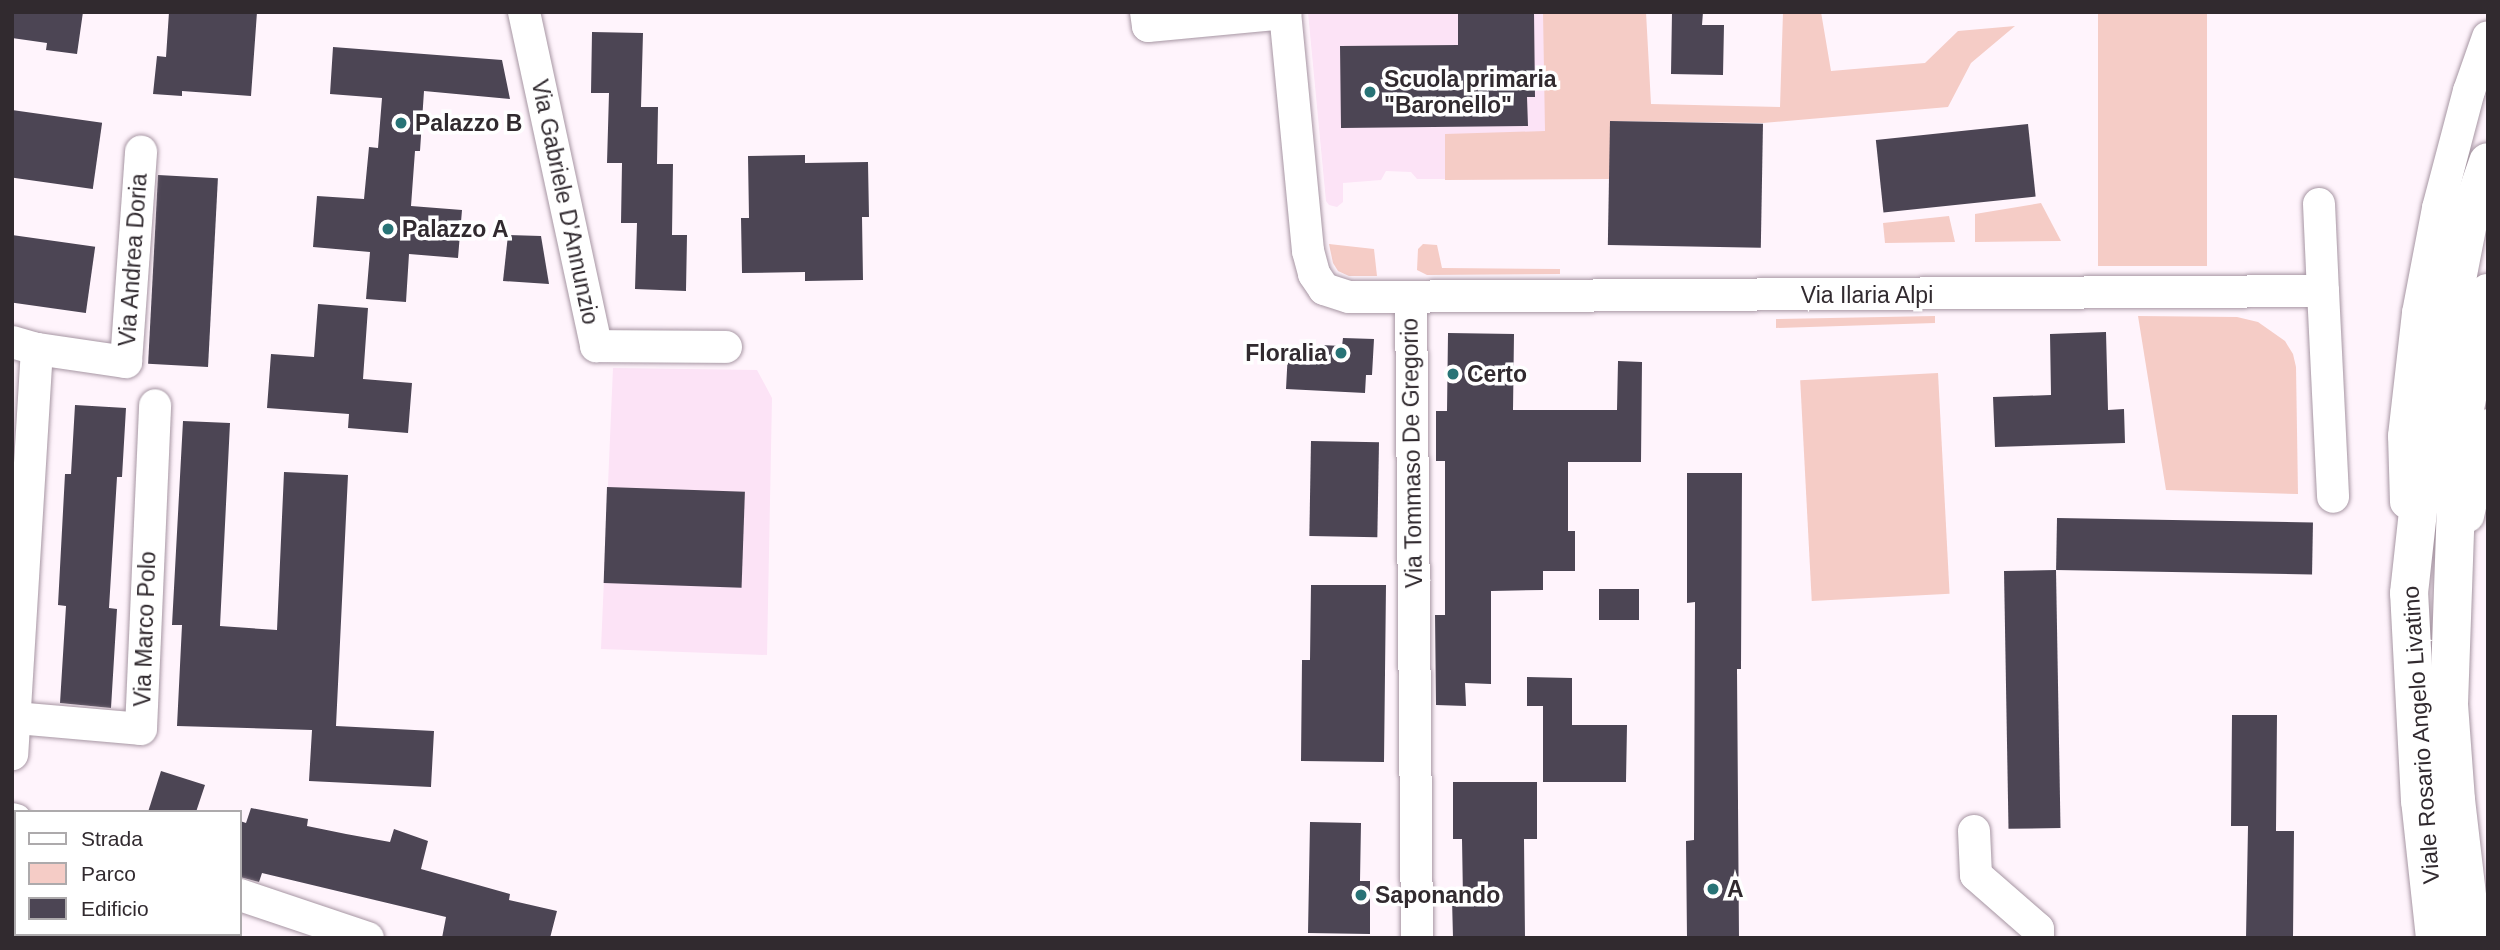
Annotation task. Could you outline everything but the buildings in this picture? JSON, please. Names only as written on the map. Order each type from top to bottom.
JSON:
[{"type":"main road","name":"Viale Rosario Angelo Livatino","points":[[2435,938],[2420,801],[2409,593],[2428,425],[2469,217],[2488,162]]},
{"type":"main road","name":"Viale Rosario Angelo Livatino","points":[[2472,938],[2456,800],[2449,704],[2459,444],[2488,293]]},
{"type":"street","name":"Via Gabriele D'Annunzio","points":[[524,12],[596,346],[726,347]]},
{"type":"street","points":[[1147,19],[1285,13]]},
{"type":"street","name":"Via Tommaso De Gregorio","points":[[1285,13],[1305,229],[1314,274],[1324,289],[1349,297],[1411,297],[1417,938]]},
{"type":"street","points":[[2409,593],[2404,436],[2418,313],[2438,208],[2469,92],[2488,37]]},
{"type":"street","name":"Via Andrea Doria","points":[[12,754],[16,718],[25,346],[126,362],[141,152]]},
{"type":"street","points":[[2319,204],[2333,497]]},
{"type":"street","name":"Via Ilaria Alpi","points":[[1411,297],[2323,292]]},
{"type":"street","name":"Via Marco Polo","points":[[16,718],[141,729],[155,405]]},
{"type":"street","points":[[2452,593],[2488,425]]},
{"type":"street","points":[[1974,831],[1976,875],[2038,929],[2038,938]]},
{"type":"street","points":[[242,896],[368,938]]},
{"type":"shaded area","points":[[1308,12],[1610,12],[1610,179],[1417,179],[1411,172],[1386,171],[1381,180],[1343,183],[1343,202],[1337,207],[1329,205],[1326,201]]},
{"type":"shaded area","points":[[613,368],[757,370],[772,398],[767,655],[601,649]]},
{"type":"green space","points":[[1543,12],[1646,12],[1651,104],[1780,107],[1783,12],[1821,12],[1831,71],[1925,63],[1958,31],[2015,26],[1971,63],[1948,107],[1763,123],[1610,121],[1610,179],[1445,180],[1445,134],[1545,131]]},
{"type":"green space","points":[[2098,12],[2207,12],[2207,266],[2098,266]]},
{"type":"green space","points":[[2041,203],[2061,241],[1975,242],[1975,214]]},
{"type":"green space","points":[[1949,216],[1955,242],[1885,243],[1883,223]]},
{"type":"green space","points":[[1329,244],[1374,249],[1377,276],[1349,276],[1338,271],[1333,263]]},
{"type":"green space","points":[[1423,244],[1437,245],[1442,268],[1560,269],[1560,274],[1427,275],[1417,270],[1418,249]]},
{"type":"green space","points":[[1935,316],[1935,323],[1776,328],[1776,319]]},
{"type":"green space","points":[[2138,316],[2237,317],[2258,322],[2285,341],[2293,354],[2296,367],[2298,494],[2166,490]]},
{"type":"green space","points":[[1938,373],[1950,594],[1812,601],[1800,380]]},
{"type":"place","name":"Scuola primaria \"Baronello\"","points":[[1370,92]]},
{"type":"place","name":"Palazzo B","points":[[401,123]]},
{"type":"place","name":"Palazzo A","points":[[388,229]]},
{"type":"place","name":"Floralia","points":[[1341,353]]},
{"type":"place","name":"Certo","points":[[1453,374]]},
{"type":"place","name":"A","points":[[1713,889]]},
{"type":"place","name":"Saponando","points":[[1361,895]]}]
